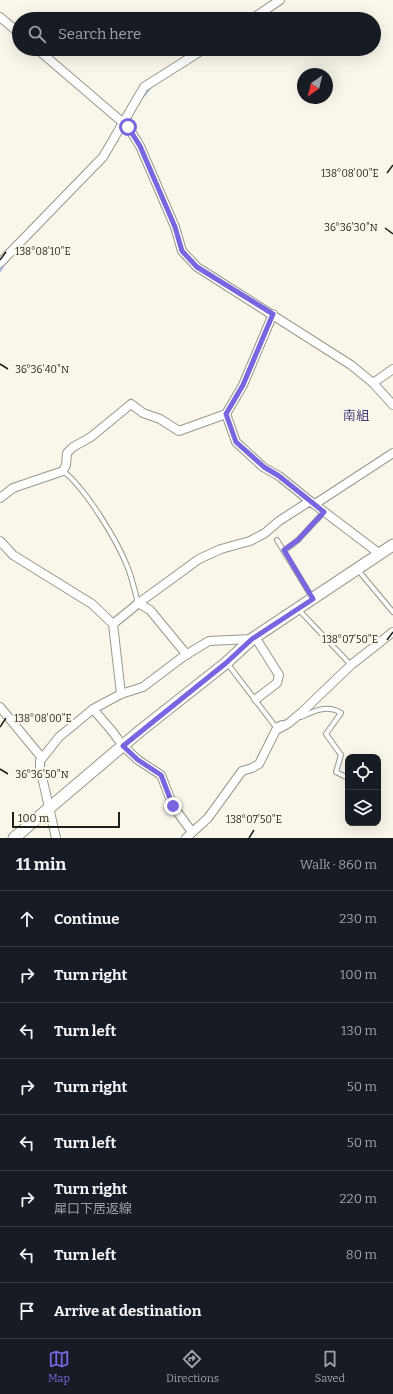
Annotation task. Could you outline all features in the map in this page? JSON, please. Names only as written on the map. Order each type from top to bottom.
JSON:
[{"type":"main road","points":[[14,838],[123,746],[226,663],[253,638],[393,545]]},
{"type":"street","points":[[262,12],[280,0]]},
{"type":"street","points":[[0,17],[12,28]]},
{"type":"street","points":[[45,56],[125,124],[140,146],[175,227],[182,251],[197,267],[351,365],[373,383],[393,405]]},
{"type":"street","points":[[0,263],[98,163],[125,124],[144,87],[193,56]]},
{"type":"street","points":[[0,498],[14,488],[63,471],[66,465],[67,453],[72,447],[92,437],[130,404],[143,414],[160,419],[179,431],[226,414],[243,385],[273,314]]},
{"type":"street","points":[[373,383],[393,369]]},
{"type":"street","points":[[226,414],[236,442],[264,467],[279,476],[380,554]]},
{"type":"street","points":[[113,624],[138,603],[198,559],[221,549],[250,541],[264,534],[279,521],[312,503],[393,452]]},
{"type":"street","points":[[0,541],[13,555],[92,604],[113,624],[121,694]]},
{"type":"street","points":[[138,603],[150,610],[187,655]]},
{"type":"street","points":[[186,838],[208,818],[242,771],[259,764],[276,730],[292,721],[351,665],[393,632]]},
{"type":"street","points":[[56,838],[40,768],[40,761],[59,737],[93,709],[121,694],[143,687],[209,641],[253,638],[279,675],[276,683],[256,699]]},
{"type":"street","points":[[0,707],[3,716],[42,758]]},
{"type":"street","points":[[93,709],[123,746],[138,760],[161,775],[173,806],[192,832]]},
{"type":"lane","points":[[63,471],[74,480],[102,520],[127,567],[138,603]]},
{"type":"lane","points":[[284,550],[298,540],[324,512]]},
{"type":"lane","points":[[277,540],[313,599]]},
{"type":"lane","points":[[358,569],[393,612]]},
{"type":"lane","points":[[297,609],[351,665]]},
{"type":"lane","points":[[226,663],[256,699],[275,726],[299,715]]},
{"type":"lane","points":[[292,721],[319,709],[336,710],[341,713],[326,734],[341,755],[336,772],[345,776]]},
{"type":"waterway","points":[[141,99],[151,87]]},
{"type":"waterway","points":[[0,271],[5,263]]},
{"type":"district","name":"南組","points":[[356,415]]},
{"type":"route","points":[[128,127],[140,146],[175,227],[182,251],[197,267],[273,314],[243,385],[226,414],[236,442],[264,467],[279,476],[324,512],[298,540],[284,550],[313,599],[252,639],[226,663],[123,746],[138,760],[161,775],[173,806]]}]
